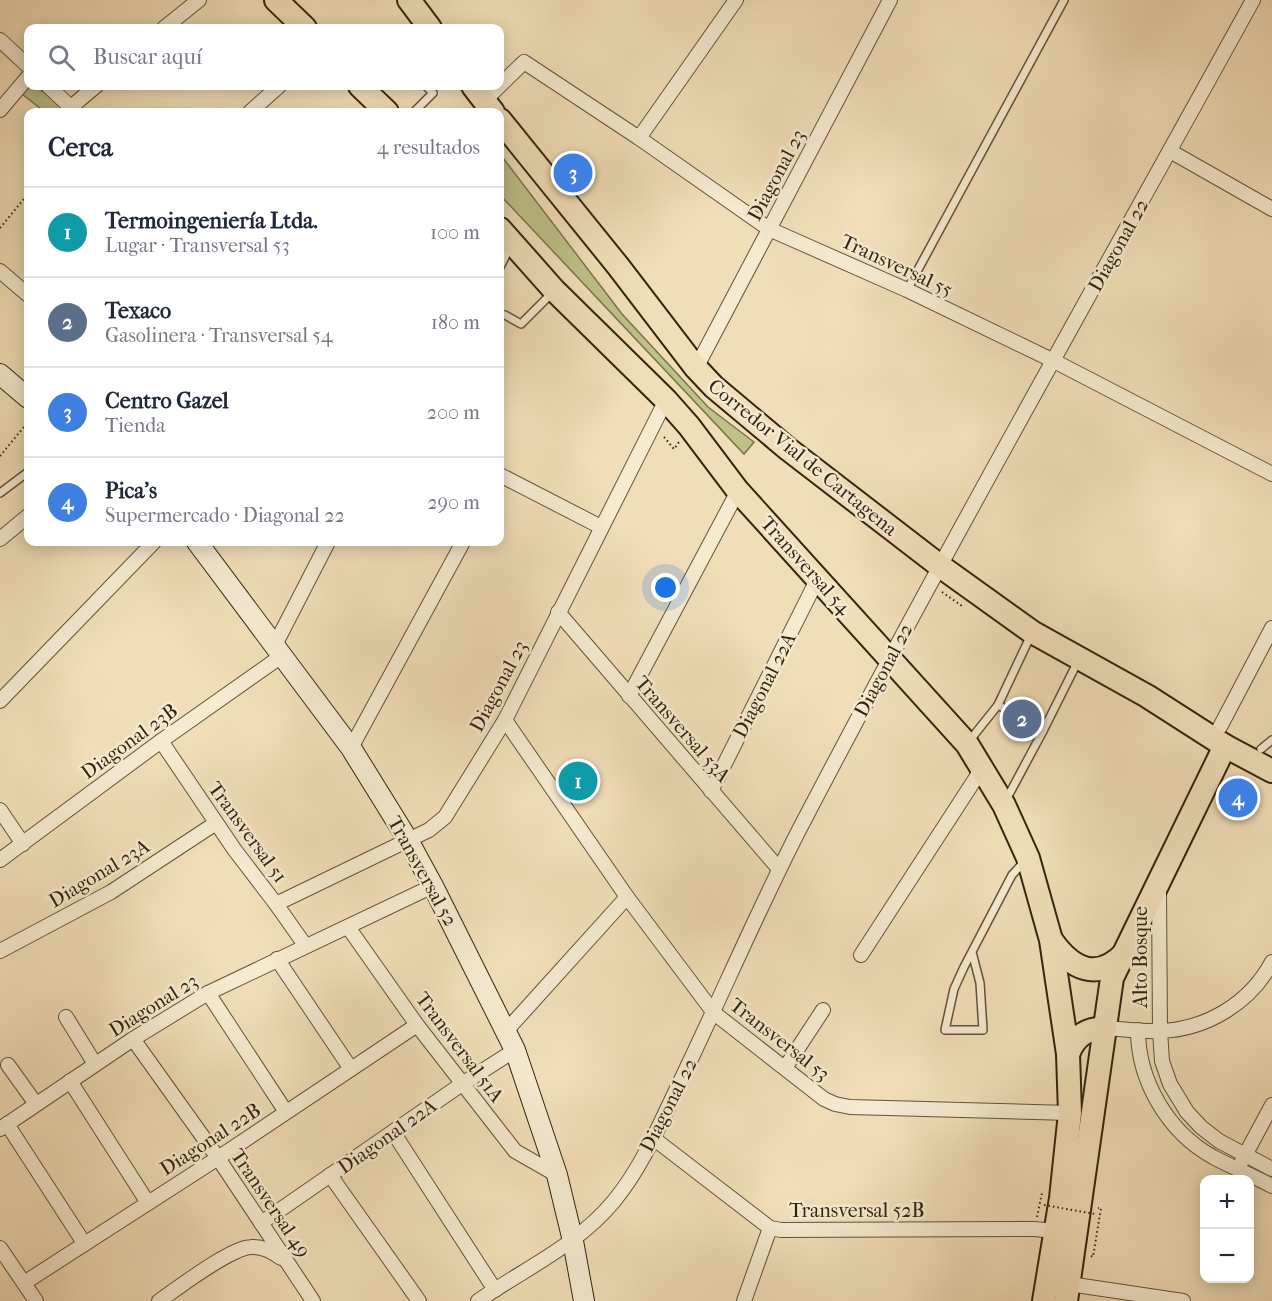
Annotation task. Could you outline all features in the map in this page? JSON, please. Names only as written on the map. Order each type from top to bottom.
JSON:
[{"type":"main road","points":[[276,0],[301,24]]},
{"type":"main road","points":[[409,0],[424,24]]},
{"type":"main road","points":[[364,90],[383,108]]},
{"type":"main road","name":"Corredor Vial de Cartagena","points":[[504,125],[611,257],[696,368],[714,387],[788,449],[939,566],[1032,632],[1222,737],[1272,771]]},
{"type":"main road","name":"Transversal 54","points":[[506,236],[554,290],[666,400],[689,426],[738,491],[967,744],[1004,805],[1028,858],[1051,940]]},
{"type":"main road","points":[[1067,1293],[1112,978],[1160,882],[1222,737]]},
{"type":"main road","name":"Corredor Vial de Cartagena","points":[[1222,737],[1268,748]]},
{"type":"main road","points":[[1051,940],[1068,961],[1080,967],[1093,969],[1106,967],[1126,952]]},
{"type":"main road","points":[[1044,1301],[1056,1231],[1070,1113],[1068,1054],[1051,940]]},
{"type":"main road","points":[[1068,1054],[1071,1045],[1086,1031],[1105,1028]]},
{"type":"street","points":[[169,24],[198,0]]},
{"type":"street","points":[[639,138],[736,0]]},
{"type":"street","name":"Diagonal 23","points":[[696,368],[890,0]]},
{"type":"street","name":"Diagonal 22","points":[[478,1301],[573,1241],[613,1203],[628,1181],[653,1138],[714,1013],[779,869],[889,657],[1254,0]]},
{"type":"street","points":[[0,40],[24,62]]},
{"type":"street","name":"Transversal 55","points":[[495,108],[524,62],[639,138],[769,229],[907,290],[1054,361],[1272,474]]},
{"type":"street","points":[[0,110],[24,82]]},
{"type":"street","points":[[52,90],[72,108]]},
{"type":"street","points":[[76,108],[92,90]]},
{"type":"street","points":[[254,108],[275,90]]},
{"type":"street","points":[[1170,151],[1272,209]]},
{"type":"street","points":[[0,271],[24,292]]},
{"type":"street","points":[[0,374],[24,395]]},
{"type":"street","name":"Diagonal 23","points":[[276,904],[429,830],[445,817],[505,720],[666,400]]},
{"type":"street","points":[[504,477],[601,527]]},
{"type":"street","points":[[629,696],[738,491]]},
{"type":"street","points":[[0,539],[24,519]]},
{"type":"street","points":[[0,701],[150,546]]},
{"type":"street","name":"Transversal 52","points":[[200,546],[351,748],[408,840],[433,886],[515,1050],[557,1175],[573,1241]]},
{"type":"street","name":"Diagonal 23B","points":[[0,860],[279,650],[326,546]]},
{"type":"street","points":[[351,748],[461,546]]},
{"type":"street","name":"Diagonal 22A","points":[[711,791],[818,578]]},
{"type":"street","name":"Transversal 53A","points":[[558,612],[779,869]]},
{"type":"street","points":[[1222,737],[1272,628]]},
{"type":"street","name":"Transversal 53","points":[[505,720],[627,897],[714,1013],[824,1099],[850,1107],[1070,1113]]},
{"type":"street","name":"Transversal 51","points":[[161,741],[216,823],[305,945]]},
{"type":"street","points":[[861,955],[983,767]]},
{"type":"street","points":[[0,810],[23,844]]},
{"type":"street","name":"Diagonal 23A","points":[[0,951],[111,892],[216,823]]},
{"type":"street","name":"Alto Bosque","points":[[1160,882],[1160,1031]]},
{"type":"street","name":"Diagonal 23","points":[[3,1126],[133,1039],[208,993],[433,886]]},
{"type":"street","points":[[506,1031],[627,897]]},
{"type":"street","name":"Transversal 51A","points":[[348,927],[417,1025],[515,1151],[557,1175]]},
{"type":"street","points":[[277,959],[351,1069]]},
{"type":"street","points":[[1105,1028],[1160,1031],[1197,1025],[1215,1018],[1247,995],[1272,962]]},
{"type":"street","points":[[208,993],[286,1112]]},
{"type":"street","points":[[786,1068],[823,1010]]},
{"type":"street","points":[[66,1017],[95,1064]]},
{"type":"street","name":"Diagonal 22B","points":[[24,1283],[218,1158],[417,1025]]},
{"type":"street","points":[[1138,1030],[1143,1070],[1164,1113],[1192,1143],[1212,1156],[1272,1186]]},
{"type":"street","points":[[1160,1031],[1162,1061],[1170,1084],[1187,1112],[1219,1141],[1272,1168]]},
{"type":"street","name":"Transversal 49","points":[[133,1039],[218,1158],[313,1301]]},
{"type":"street","name":"Diagonal 22A","points":[[261,1223],[515,1050]]},
{"type":"street","points":[[8,1065],[36,1104]]},
{"type":"street","points":[[70,1081],[148,1203]]},
{"type":"street","points":[[1239,1169],[1272,1105]]},
{"type":"street","points":[[3,1126],[84,1243]]},
{"type":"street","points":[[393,1132],[495,1290]]},
{"type":"street","name":"Transversal 52B","points":[[653,1138],[770,1228],[782,1230],[1034,1229],[1056,1231]]},
{"type":"street","points":[[330,1175],[419,1301]]},
{"type":"street","points":[[744,1301],[770,1228]]},
{"type":"street","points":[[573,1241],[584,1301]]},
{"type":"street","points":[[159,1301],[230,1254],[247,1247],[266,1248],[285,1261]]},
{"type":"street","points":[[0,1248],[36,1301]]},
{"type":"street","points":[[1067,1293],[1183,1301]]},
{"type":"lane","points":[[907,290],[1064,0]]},
{"type":"lane","points":[[418,108],[433,93],[430,90]]},
{"type":"lane","points":[[505,315],[521,324],[554,290]]},
{"type":"lane","points":[[0,493],[24,475]]},
{"type":"lane","points":[[967,744],[998,705],[1032,632]]},
{"type":"lane","points":[[1004,805],[1079,658]]},
{"type":"lane","points":[[998,705],[1014,714]]},
{"type":"lane","points":[[1030,723],[1043,731]]},
{"type":"lane","points":[[972,952],[980,983],[983,1030],[945,1030],[954,989],[972,952],[1012,875],[1028,858]]},
{"type":"path","points":[[0,228],[24,199]]},
{"type":"path","points":[[0,456],[24,427]]},
{"type":"path","points":[[1044,1205],[1095,1214]]},
{"type":"green space","points":[[26,90],[41,90],[66,108],[40,108],[22,94]]},
{"type":"green space","points":[[504,159],[622,314],[708,407],[754,442],[744,454],[504,199]]},
{"type":"place","name":"Centro Gazel","points":[[573,173]]},
{"type":"place","name":"Texaco","points":[[1022,719]]},
{"type":"place","name":"Termoingeniería Ltda.","points":[[578,781]]},
{"type":"place","name":"Pica's","points":[[1238,798]]}]
